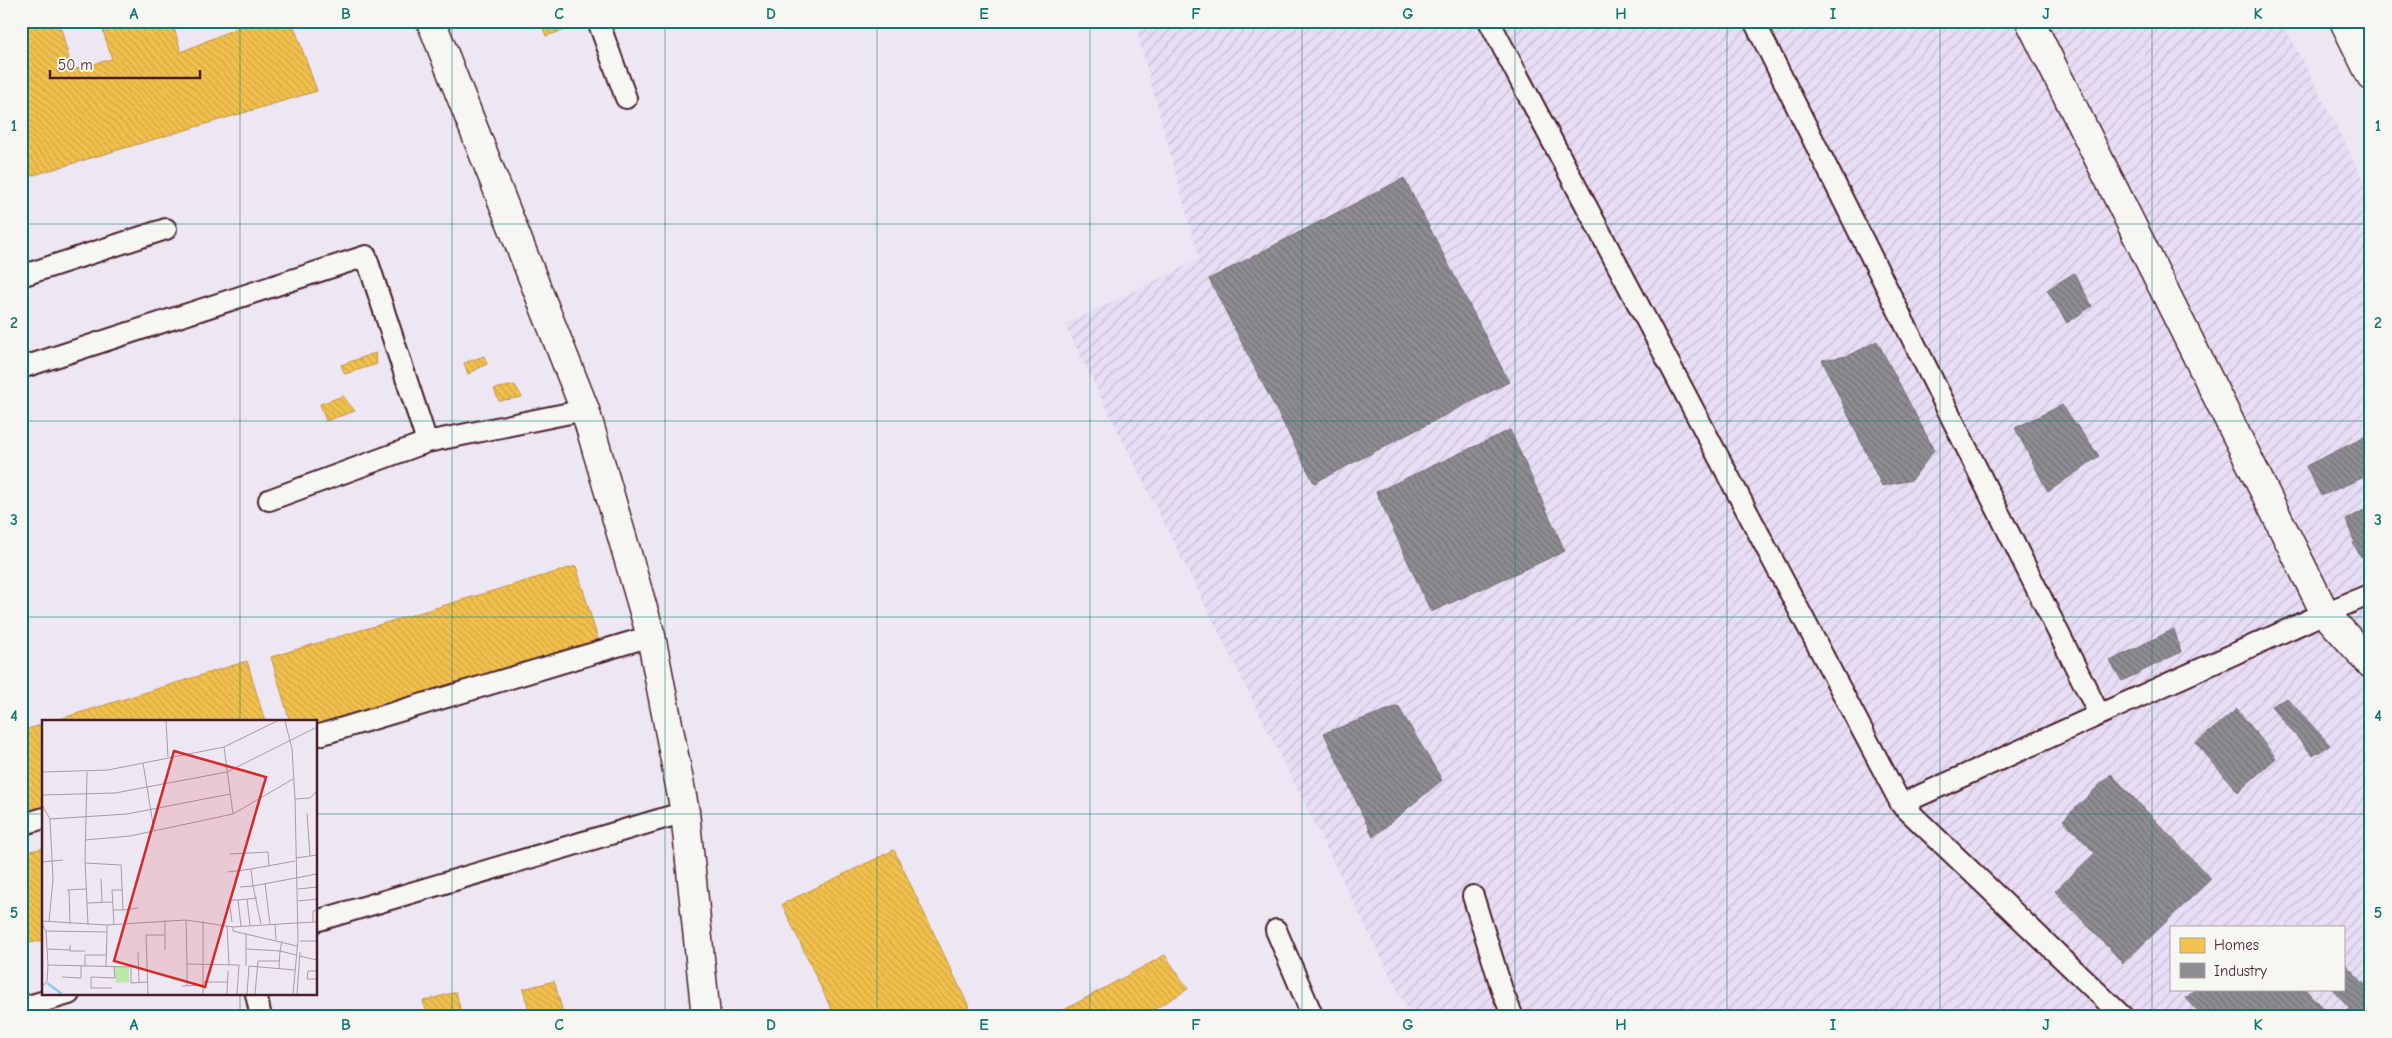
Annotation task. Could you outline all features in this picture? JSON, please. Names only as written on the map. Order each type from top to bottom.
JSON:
[{"type":"street","points":[[431,21],[584,410],[651,636],[685,812],[706,1017]]},
{"type":"street","points":[[598,21],[626,98]]},
{"type":"street","points":[[1754,21],[2098,714]]},
{"type":"street","points":[[2030,21],[2325,613],[2371,664]]},
{"type":"street","points":[[2344,21],[2371,76]]},
{"type":"street","points":[[1492,22],[1901,804],[2123,1017]]},
{"type":"street","points":[[21,276],[166,229]]},
{"type":"street","points":[[21,368],[366,256],[427,442]]},
{"type":"street","points":[[269,500],[427,442],[584,410]]},
{"type":"street","points":[[1901,804],[2098,714],[2371,594]]},
{"type":"street","points":[[318,735],[651,636]]},
{"type":"street","points":[[318,920],[685,812]]},
{"type":"street","points":[[21,825],[42,819]]},
{"type":"street","points":[[1474,896],[1503,993],[1513,1017]]},
{"type":"street","points":[[1276,930],[1313,1017]]},
{"type":"street","points":[[256,996],[261,1017]]},
{"type":"street","points":[[21,1008],[60,1003]]},
{"type":"shaded area","points":[[1134,21],[2282,21],[2371,194],[2371,1017],[1411,1017],[1065,325],[1199,259]]},
{"type":"building: Homes","points":[[21,21],[59,21],[72,70],[112,59],[100,21],[172,21],[181,52],[253,21],[292,21],[317,91],[27,177],[21,157]]},
{"type":"building: Homes","points":[[540,21],[589,21],[590,22],[546,36]]},
{"type":"building: Homes","points":[[375,353],[377,364],[345,374],[341,365]]},
{"type":"building: Homes","points":[[484,356],[487,364],[468,374],[464,363]]},
{"type":"building: Homes","points":[[515,385],[522,397],[499,401],[494,389]]},
{"type":"building: Homes","points":[[343,396],[355,411],[326,421],[320,404]]},
{"type":"building: Homes","points":[[576,566],[599,643],[318,725],[318,720],[289,720],[271,657]]},
{"type":"building: Homes","points":[[247,661],[264,720],[56,720]]},
{"type":"building: Homes","points":[[42,725],[42,808],[21,814],[21,731]]},
{"type":"building: Homes","points":[[42,848],[42,940],[21,945],[21,853]]},
{"type":"building: Homes","points":[[894,850],[969,1007],[948,1017],[835,1017],[782,904]]},
{"type":"building: Homes","points":[[1165,955],[1188,989],[1141,1017],[1051,1017]]},
{"type":"building: Homes","points":[[554,981],[563,1013],[548,1017],[531,1017],[523,989]]},
{"type":"building: Homes","points":[[456,992],[462,1017],[428,1017],[423,1001]]},
{"type":"building: Industry","points":[[2065,21],[2083,21],[2068,27]]},
{"type":"building: Industry","points":[[1404,178],[1509,382],[1314,483],[1209,279]]},
{"type":"building: Industry","points":[[2074,273],[2092,306],[2067,323],[2047,290]]},
{"type":"building: Industry","points":[[1877,341],[1934,450],[1912,480],[1882,486],[1822,360],[1848,356]]},
{"type":"building: Industry","points":[[2062,405],[2099,456],[2048,492],[2015,428]]},
{"type":"building: Industry","points":[[1510,430],[1565,551],[1431,612],[1376,492]]},
{"type":"building: Industry","points":[[2369,435],[2371,438],[2371,474],[2321,496],[2306,466]]},
{"type":"building: Industry","points":[[2371,506],[2371,529],[2354,541],[2346,520]]},
{"type":"building: Industry","points":[[2371,531],[2371,552],[2361,557],[2353,543]]},
{"type":"building: Industry","points":[[2174,629],[2181,652],[2122,681],[2110,661]]},
{"type":"building: Industry","points":[[2287,698],[2330,745],[2313,756],[2271,706]]},
{"type":"building: Industry","points":[[1398,706],[1442,780],[1373,837],[1324,733]]},
{"type":"building: Industry","points":[[2237,709],[2276,758],[2238,792],[2196,743]]},
{"type":"building: Industry","points":[[2111,774],[2211,879],[2123,963],[2055,891],[2095,853],[2063,820]]},
{"type":"building: Industry","points":[[2344,963],[2371,991],[2371,1017],[2342,1017],[2350,1008],[2333,990],[2344,990]]},
{"type":"building: Industry","points":[[2195,990],[2306,990],[2326,1012],[2321,1017],[2203,1017],[2186,998]]}]
